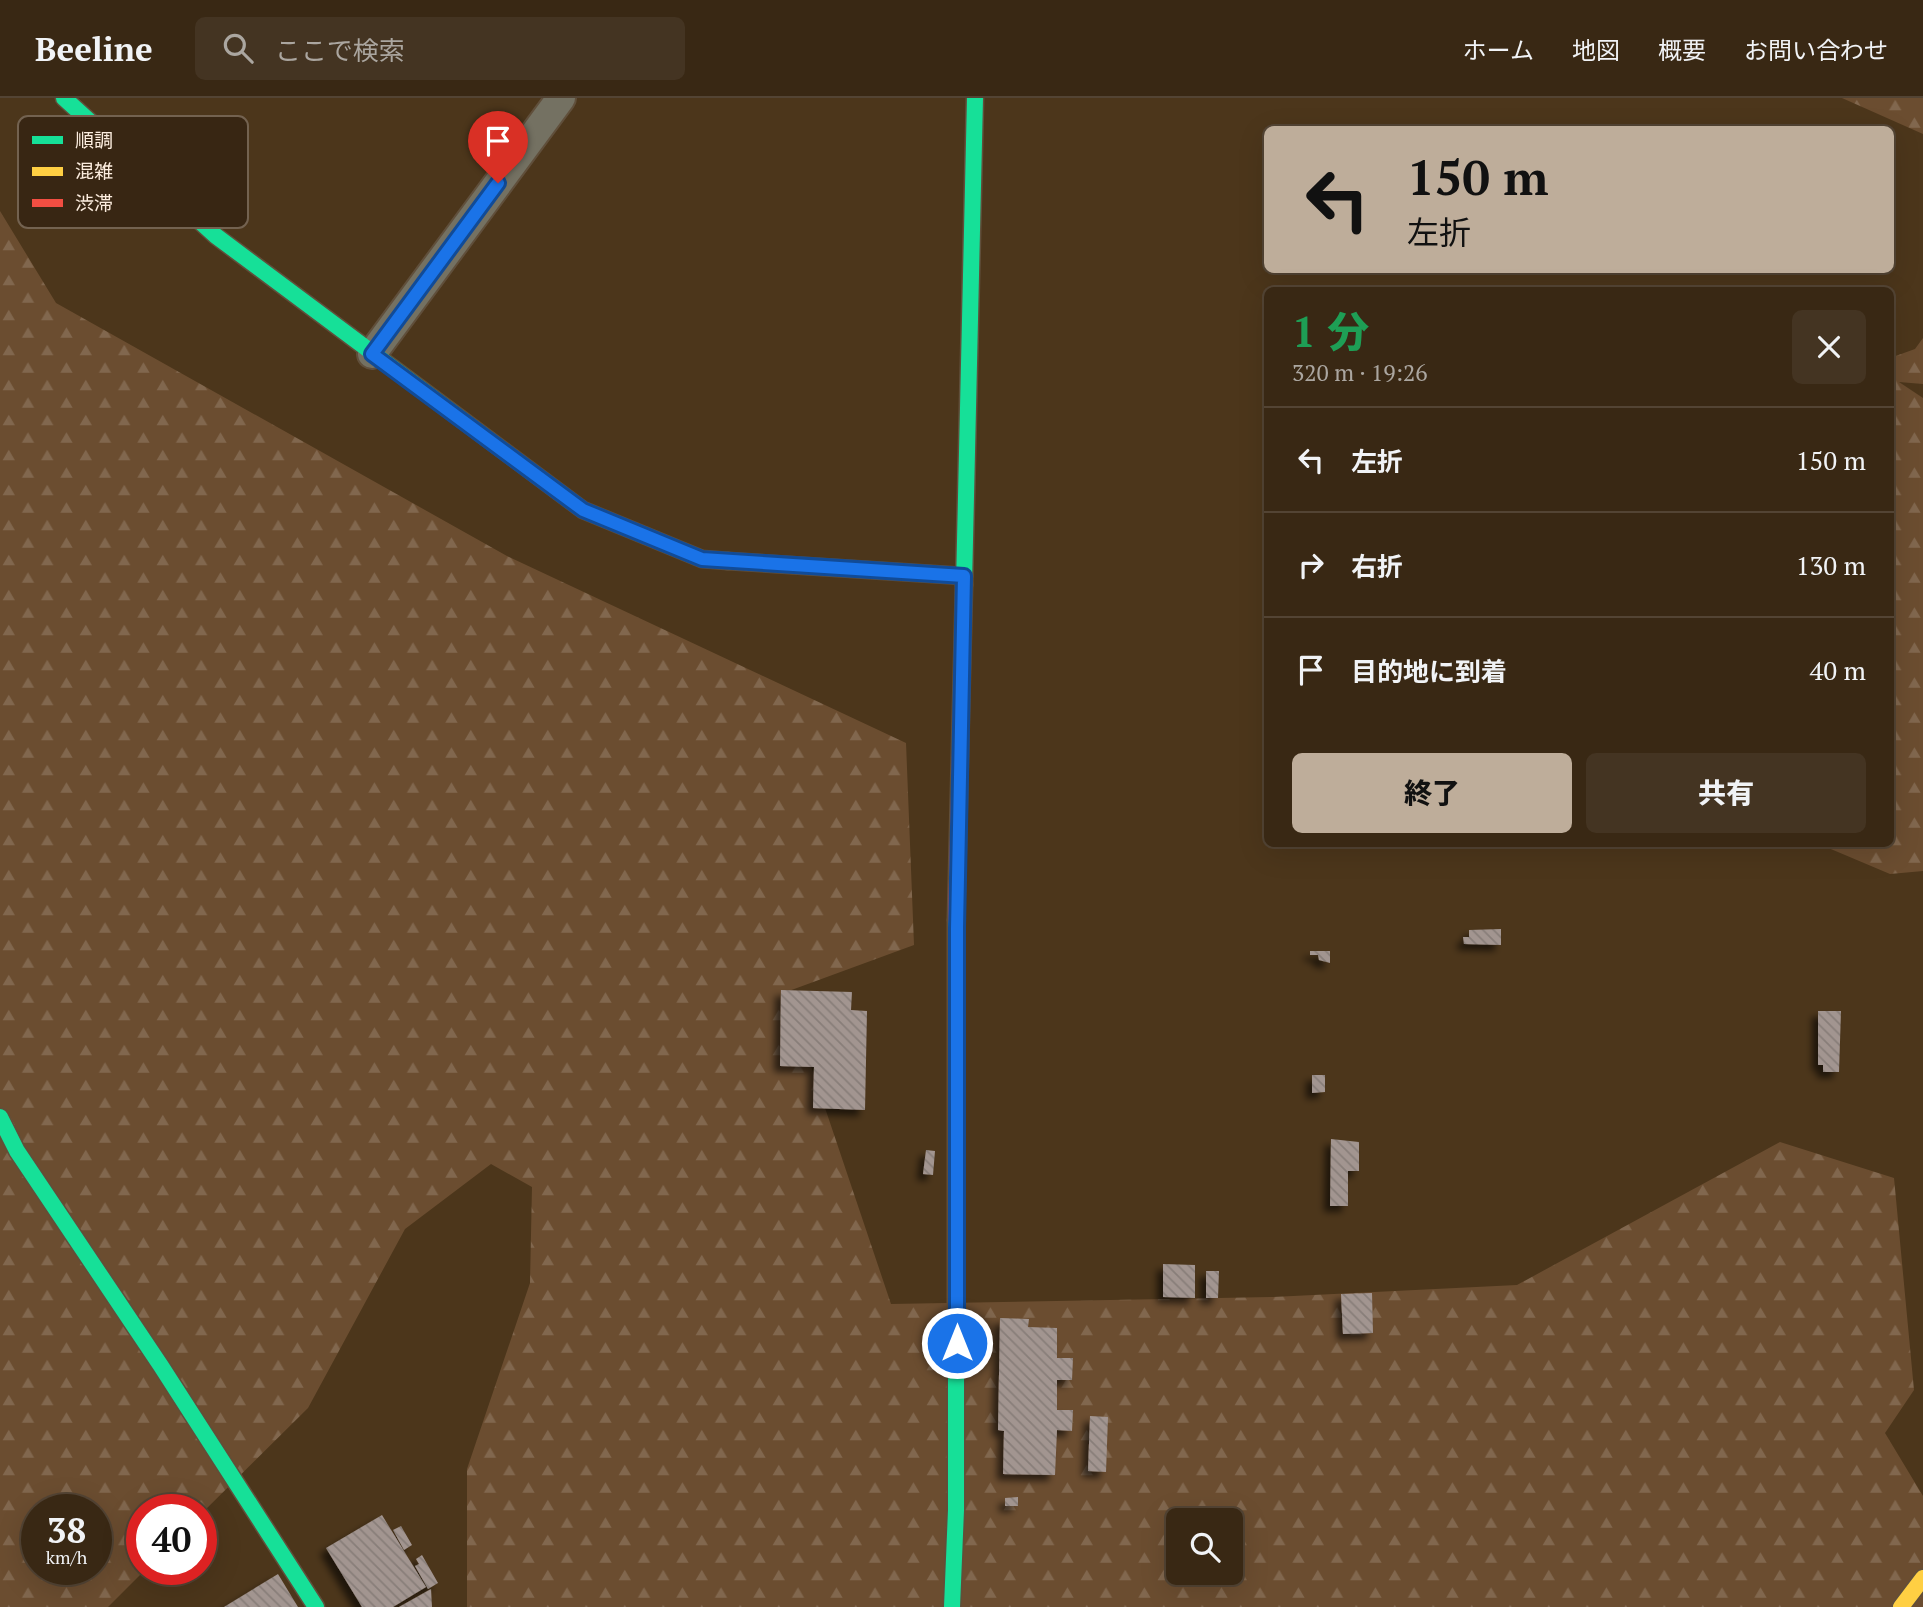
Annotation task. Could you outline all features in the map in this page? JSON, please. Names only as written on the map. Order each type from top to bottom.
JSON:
[{"type":"street","points":[[64,98],[84,116]]},
{"type":"street","points":[[372,354],[561,98]]},
{"type":"street","points":[[952,1607],[957,1510],[957,928],[975,98]]},
{"type":"street","points":[[207,228],[583,510],[702,559],[964,576]]},
{"type":"street","points":[[0,1117],[17,1151],[161,1366],[316,1607]]},
{"type":"street","points":[[1902,1607],[1923,1578]]},
{"type":"green space","points":[[1842,98],[1923,98],[1923,134]]},
{"type":"green space","points":[[0,211],[56,303],[507,556],[906,743],[914,945],[786,992],[891,1304],[1273,1297],[1517,1285],[1780,1142],[1894,1178],[1914,1390],[1885,1433],[1923,1496],[1923,1607],[467,1607],[467,1469],[530,1283],[532,1187],[491,1164],[405,1229],[308,1408],[217,1498],[217,1494],[126,1494],[126,1585],[130,1585],[108,1607],[0,1607]]},
{"type":"green space","points":[[1923,338],[1923,384],[1899,382],[1923,398],[1923,871],[1890,874],[1826,847],[1894,847],[1894,357],[1915,349]]},
{"type":"building","points":[[1501,929],[1501,945],[1464,944],[1463,937],[1469,937],[1469,930]]},
{"type":"building","points":[[1310,951],[1330,951],[1330,963],[1319,960],[1318,955],[1310,955]]},
{"type":"building","points":[[781,990],[852,992],[851,1010],[867,1011],[865,1110],[813,1108],[814,1067],[780,1066]]},
{"type":"building","points":[[1818,1011],[1841,1011],[1839,1072],[1823,1072],[1823,1065],[1818,1065]]},
{"type":"building","points":[[1312,1075],[1325,1075],[1325,1092],[1312,1093]]},
{"type":"building","points":[[1331,1139],[1359,1142],[1359,1171],[1348,1171],[1348,1206],[1330,1206]]},
{"type":"building","points":[[926,1150],[935,1151],[933,1175],[923,1174]]},
{"type":"building","points":[[1163,1264],[1195,1265],[1195,1298],[1163,1297]]},
{"type":"building","points":[[1206,1271],[1219,1271],[1218,1298],[1206,1298]]},
{"type":"building","points":[[1372,1293],[1373,1333],[1343,1334],[1341,1294]]},
{"type":"building","points":[[1000,1318],[1029,1319],[1028,1327],[1057,1328],[1057,1358],[1073,1358],[1072,1380],[1057,1380],[1057,1410],[1073,1410],[1072,1431],[1057,1430],[1055,1475],[1003,1474],[1004,1431],[998,1430]]},
{"type":"building","points":[[1090,1416],[1108,1417],[1106,1472],[1088,1471]]},
{"type":"building","points":[[1018,1497],[1018,1506],[1005,1506],[1005,1498]]},
{"type":"building","points":[[382,1515],[426,1587],[393,1607],[362,1607],[326,1548]]},
{"type":"building","points":[[401,1526],[412,1545],[404,1550],[393,1530]]},
{"type":"building","points":[[422,1555],[438,1583],[428,1589],[415,1566],[419,1564],[416,1559]]},
{"type":"building","points":[[278,1574],[298,1607],[224,1607]]},
{"type":"building","points":[[431,1589],[432,1607],[399,1607]]},
{"type":"traffic: fast","points":[[64,98],[84,116]]},
{"type":"traffic: fast","points":[[964,585],[975,98]]},
{"type":"traffic: fast","points":[[207,228],[583,510],[702,559],[728,561]]},
{"type":"traffic: fast","points":[[952,1607],[956,1510],[956,920]]},
{"type":"traffic: fast","points":[[0,1117],[17,1151],[161,1366],[316,1607]]},
{"type":"traffic: slow","points":[[728,561],[964,576]]},
{"type":"traffic: slow","points":[[1901,1607],[1923,1578]]},
{"type":"traffic: jam","points":[[956,920],[964,585]]},
{"type":"route","points":[[498,183],[372,354],[583,510],[702,559],[964,576],[957,928],[957,1343]]}]
